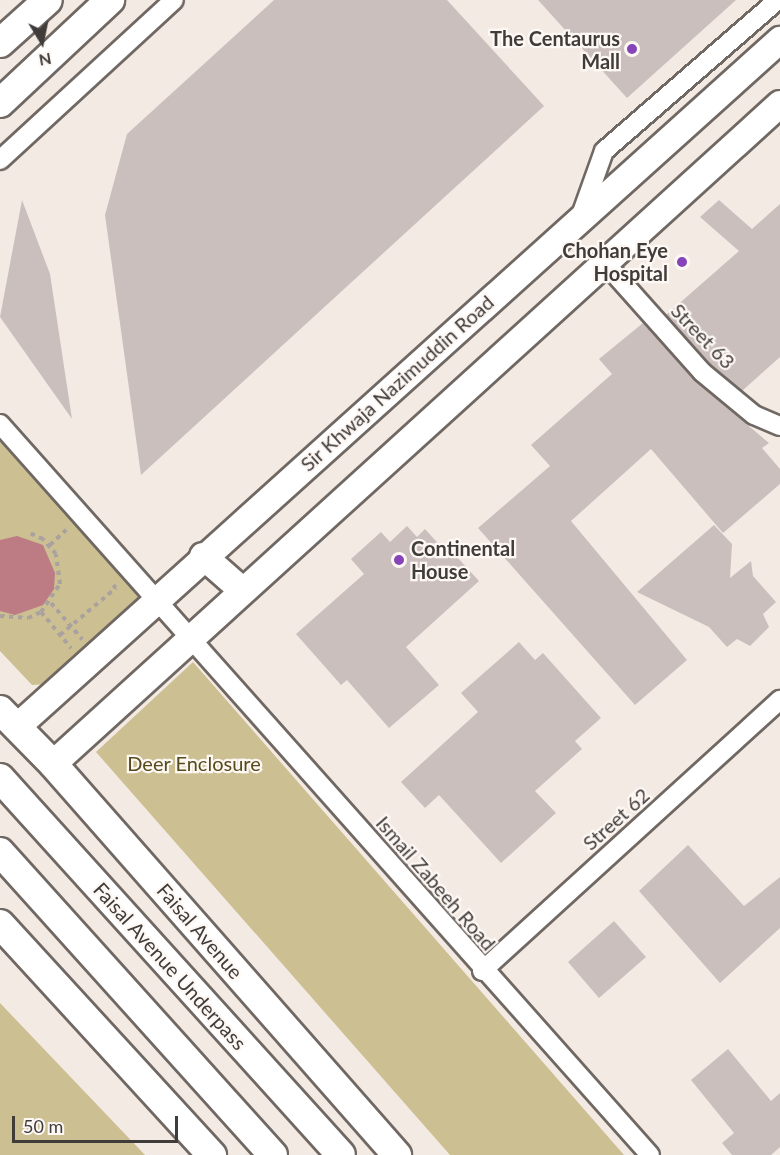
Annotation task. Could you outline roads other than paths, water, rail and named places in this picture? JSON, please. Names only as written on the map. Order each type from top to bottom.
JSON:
[{"type":"main road","points":[[0,44],[48,0]]},
{"type":"main road","points":[[0,103],[110,0]]},
{"type":"main road","name":"Sir Khwaja Nazimuddin Road","points":[[8,718],[90,660],[158,600],[203,556],[780,40]]},
{"type":"main road","points":[[52,764],[780,104]]},
{"type":"main road","points":[[203,556],[243,591]]},
{"type":"main road","name":"Faisal Avenue","points":[[8,718],[52,764],[397,1155]]},
{"type":"main road","name":"Faisal Avenue Underpass","points":[[0,778],[341,1155]]},
{"type":"main road","points":[[0,852],[273,1155]]},
{"type":"main road","points":[[0,924],[212,1155]]},
{"type":"street","points":[[0,160],[174,0]]},
{"type":"street","points":[[579,220],[604,151],[778,0]]},
{"type":"street","name":"Street 63","points":[[605,263],[702,372],[754,415],[778,422]]},
{"type":"street","name":"Ismail Zabeeh Road","points":[[0,424],[193,636],[482,970],[650,1155]]},
{"type":"street","name":"Street 62","points":[[482,970],[780,700]]},
{"type":"place","name":"The Centaurus Mall","points":[[632,49]]},
{"type":"place","name":"Chohan Eye Hospital","points":[[682,262]]},
{"type":"place","name":"Continental House","points":[[399,560]]},
{"type":"park label","name":"Deer Enclosure","points":[[194,763]]}]
